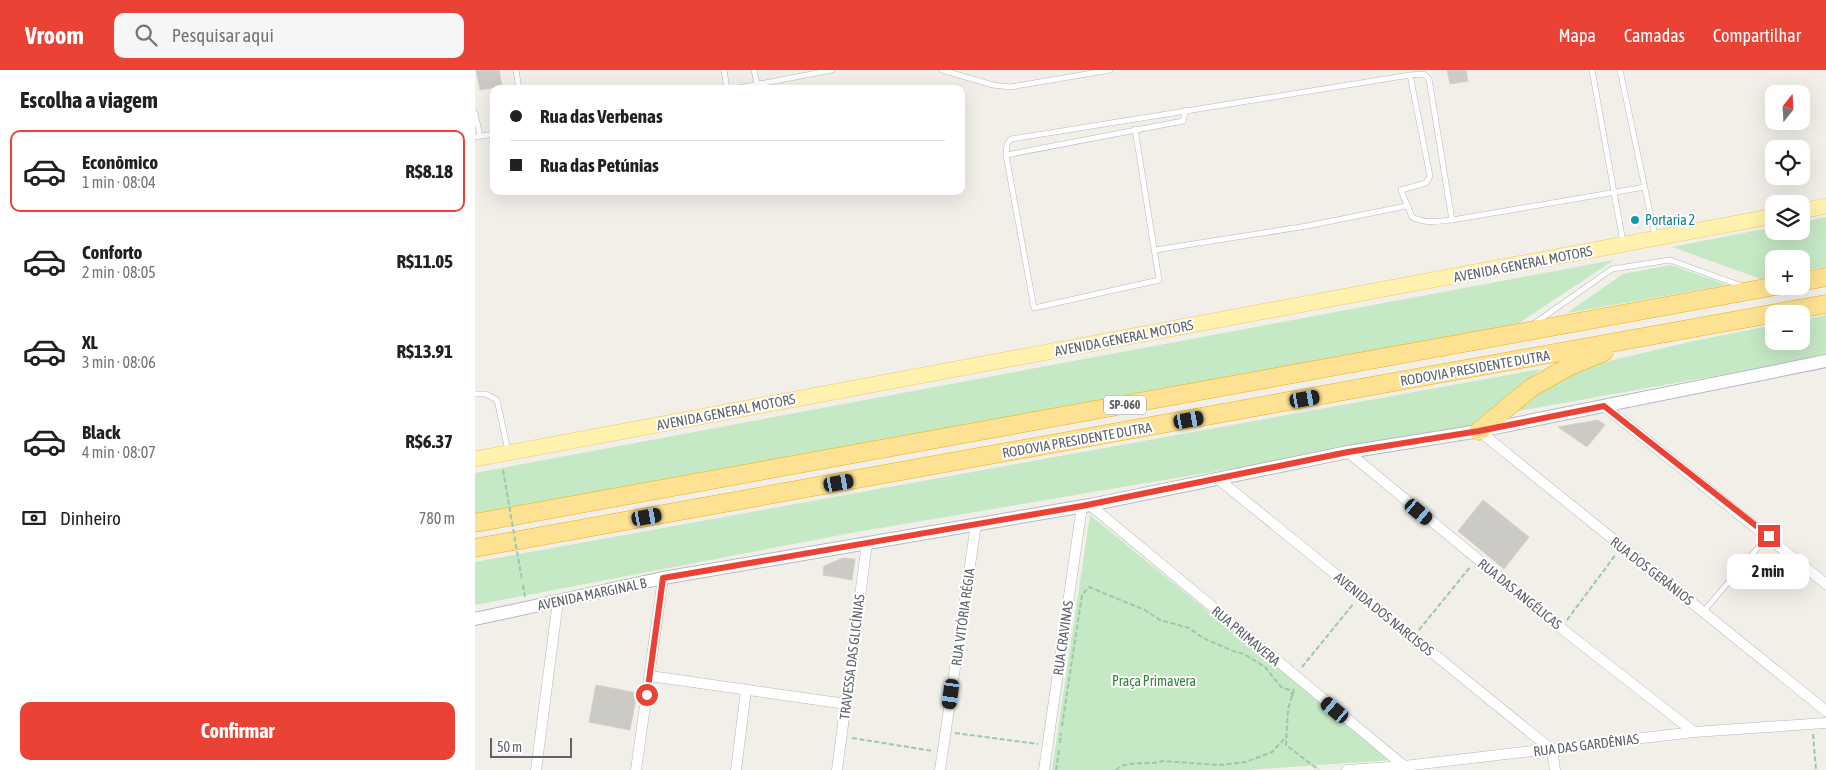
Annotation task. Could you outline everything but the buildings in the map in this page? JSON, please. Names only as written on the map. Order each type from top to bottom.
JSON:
[{"type":"highway","points":[[1810,280],[1826,277]]},
{"type":"highway","name":"RODOVIA PRESIDENTE DUTRA","points":[[475,524],[1765,288]]},
{"type":"highway","name":"RODOVIA PRESIDENTE DUTRA","points":[[475,548],[1826,304]]},
{"type":"highway","points":[[1479,431],[1531,388],[1567,367],[1635,340]]},
{"type":"main road","points":[[1810,209],[1826,206]]},
{"type":"main road","name":"AVENIDA GENERAL MOTORS","points":[[475,459],[1765,218]]},
{"type":"street","name":"AVENIDA MARGINAL B","points":[[475,619],[663,578],[1086,505],[1348,452],[1479,431],[1826,361]]},
{"type":"street","points":[[1604,406],[1769,536],[1826,584]]},
{"type":"street","name":"RUA DOS GERÂNIOS","points":[[1479,431],[1826,711]]},
{"type":"street","name":"RUA DAS ANGÉLICAS","points":[[1348,452],[1561,628],[1694,732]]},
{"type":"street","name":"AVENIDA DOS NARCISOS","points":[[1217,478],[1552,750]]},
{"type":"street","name":"RUA PRIMAVERA","points":[[1086,505],[1404,766]]},
{"type":"street","name":"RUA CRAVINAS","points":[[1043,770],[1086,505]]},
{"type":"street","name":"RUA VITÓRIA RÉGIA","points":[[940,770],[976,524]]},
{"type":"street","name":"TRAVESSA DAS GLICÍNIAS","points":[[837,770],[867,543]]},
{"type":"street","points":[[636,770],[663,578]]},
{"type":"street","points":[[536,770],[558,601]]},
{"type":"street","points":[[650,676],[846,704]]},
{"type":"street","points":[[736,770],[746,690]]},
{"type":"street","name":"RUA DAS GARDÊNIAS","points":[[1347,770],[1404,766],[1552,750],[1694,732],[1826,723]]},
{"type":"street","points":[[1552,750],[1555,770]]},
{"type":"lane","points":[[517,70],[519,85]]},
{"type":"lane","points":[[724,70],[726,85]]},
{"type":"lane","points":[[754,70],[757,84]]},
{"type":"lane","points":[[752,85],[832,70]]},
{"type":"lane","points":[[942,70],[993,85],[1010,87],[1110,70]]},
{"type":"lane","points":[[1592,70],[1624,245]]},
{"type":"lane","points":[[1620,70],[1656,239]]},
{"type":"lane","points":[[1135,129],[1159,280],[1034,308],[1006,155],[1007,144],[1011,140],[1186,110],[1424,74],[1429,79],[1452,220]]},
{"type":"lane","points":[[1410,75],[1430,176],[1426,183],[1401,190],[1412,217],[1424,222],[1452,220],[1645,187]]},
{"type":"lane","points":[[1006,155],[1183,120],[1186,110]]},
{"type":"lane","points":[[475,113],[478,137]]},
{"type":"lane","points":[[1155,250],[1307,226],[1406,206]]},
{"type":"lane","points":[[1520,333],[1612,269],[1670,260],[1731,283],[1757,290]]},
{"type":"lane","points":[[475,394],[486,394],[497,400],[509,452]]},
{"type":"lane","points":[[1703,612],[1769,536]]},
{"type":"path","points":[[503,470],[522,580]]},
{"type":"path","points":[[1561,628],[1621,547]]},
{"type":"path","points":[[1413,638],[1477,559]]},
{"type":"path","points":[[523,585],[526,600]]},
{"type":"path","points":[[1056,770],[1082,595],[1089,587],[1145,610],[1160,620],[1189,628],[1203,638],[1244,654],[1265,667],[1281,688],[1289,690],[1293,696]]},
{"type":"path","points":[[1319,770],[1286,745],[1288,709],[1293,696],[1295,676],[1361,595]]},
{"type":"path","points":[[1813,724],[1816,770]]},
{"type":"path","points":[[946,732],[1047,746]]},
{"type":"path","points":[[842,737],[943,752]]},
{"type":"path","points":[[1115,770],[1119,766],[1142,763],[1155,765],[1163,761],[1219,765],[1246,762],[1272,752],[1286,737]]},
{"type":"green space","points":[[1826,217],[1826,267],[1810,270],[1810,250],[1765,250],[1765,278],[1761,279],[1672,247],[1765,229],[1765,240],[1810,240],[1810,220]]},
{"type":"green space","points":[[1614,260],[1513,327],[475,515],[475,473]]},
{"type":"green space","points":[[1671,265],[1727,285],[1567,313],[1623,274]]},
{"type":"green space","points":[[1826,315],[1826,356],[1518,411],[1537,393],[1584,367],[1689,342],[1765,327],[1765,350],[1810,350],[1810,318]]},
{"type":"green space","points":[[1541,369],[1492,413],[1472,428],[851,533],[475,605],[475,562]]},
{"type":"green space","name":"Praça Primavera","points":[[1090,515],[1390,760],[1248,770],[1052,770]]},
{"type":"place","name":"Portaria 2","points":[[1635,220]]},
{"type":"route","points":[[647,695],[663,578],[1082,506],[1348,452],[1479,431],[1604,406],[1769,536]]}]
